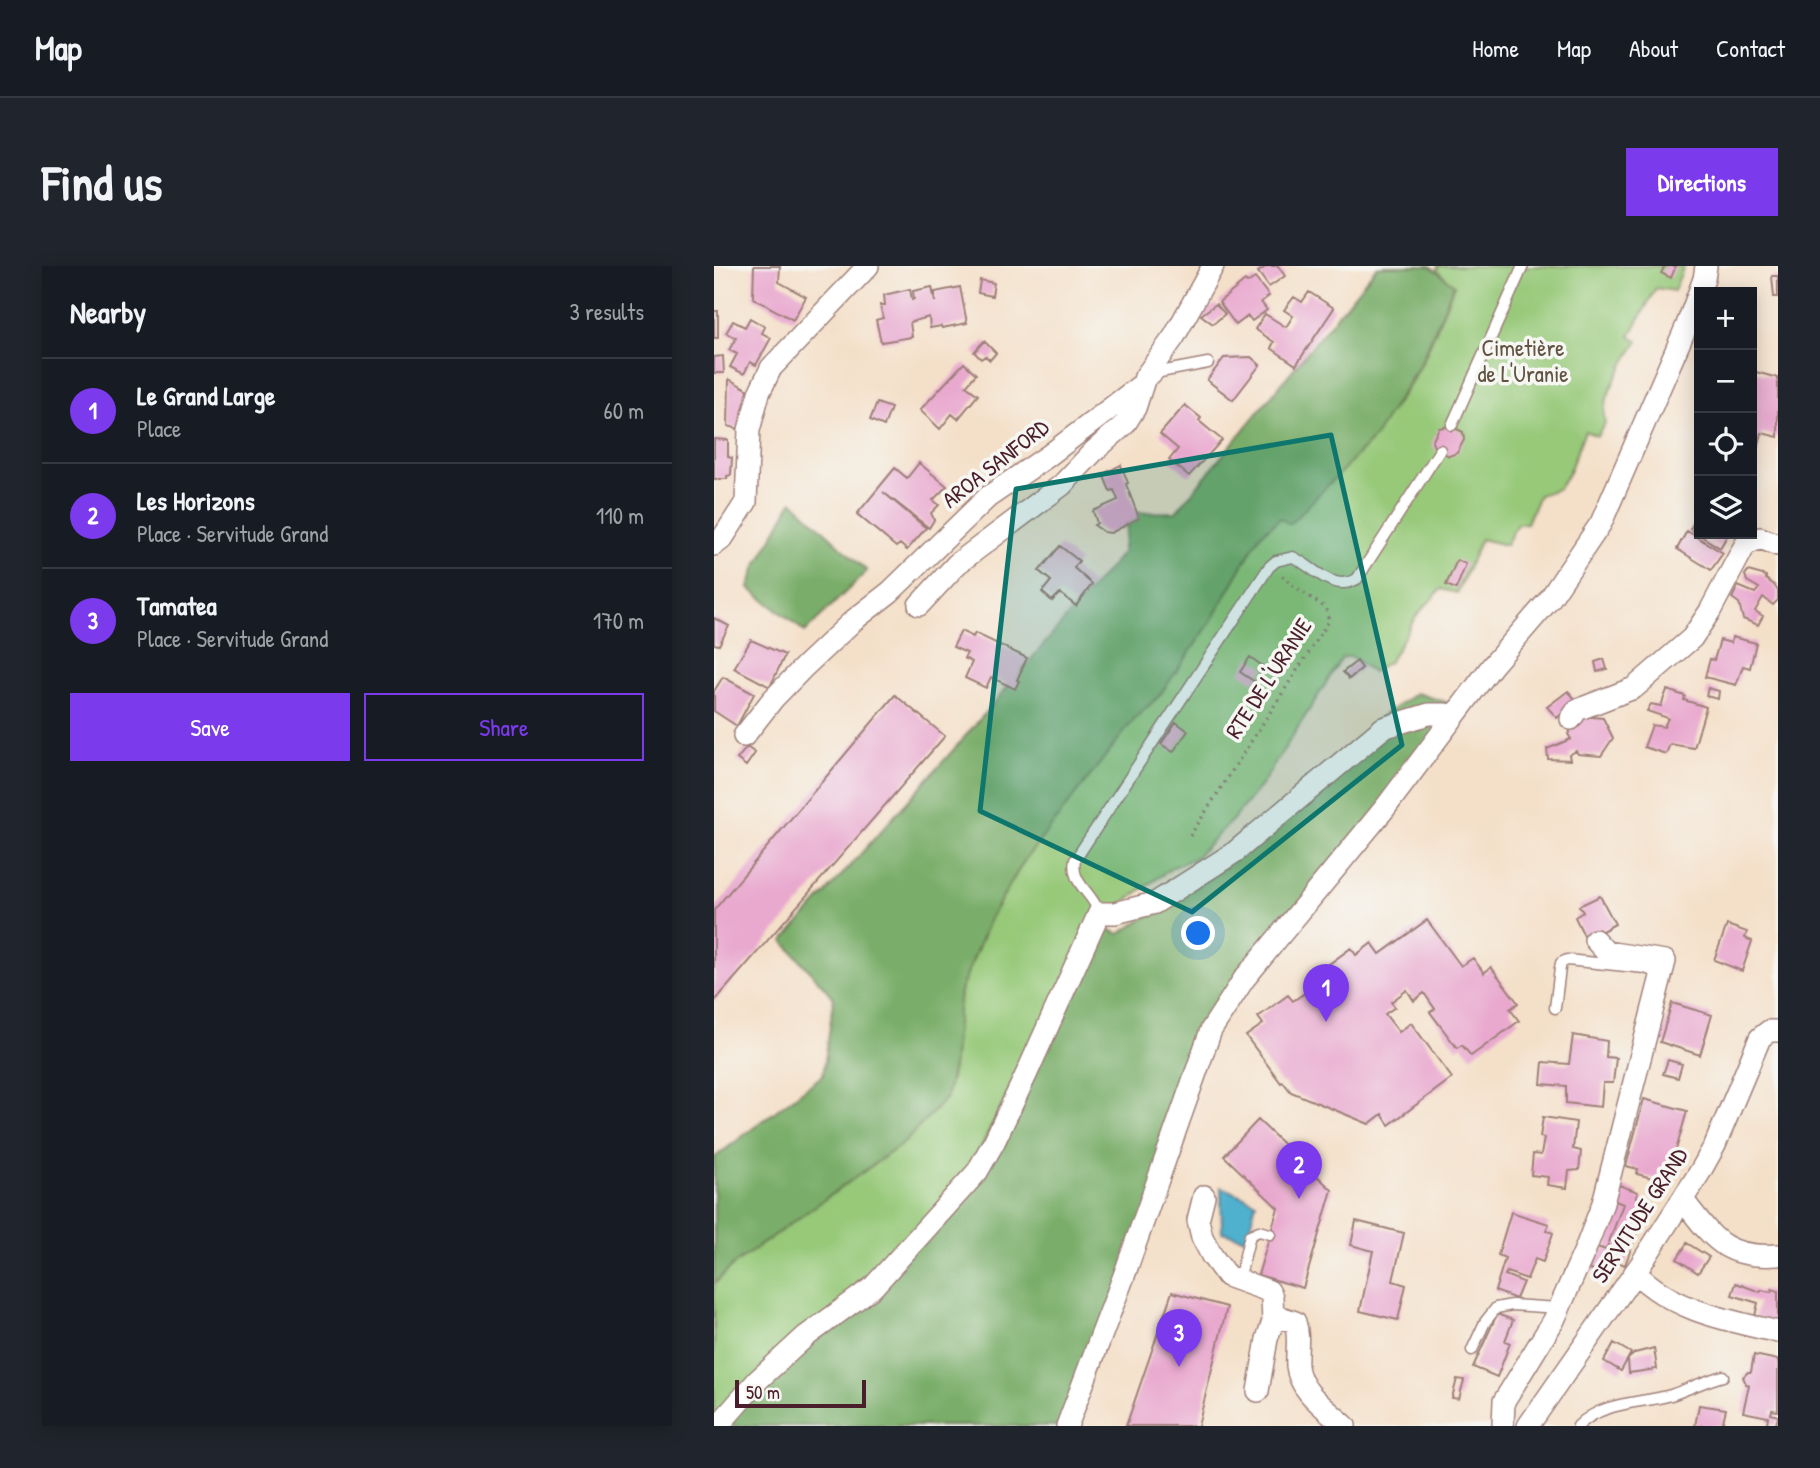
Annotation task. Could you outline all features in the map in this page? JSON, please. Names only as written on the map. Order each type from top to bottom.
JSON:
[{"type":"street","points":[[714,545],[722,539],[746,502],[749,430],[759,393],[771,368],[868,266]]},
{"type":"street","points":[[919,605],[957,564],[1062,485],[1093,452],[1125,424],[1135,408],[1139,391],[1174,337],[1213,266]]},
{"type":"street","points":[[1067,1426],[1211,1030],[1244,979],[1385,808],[1453,716],[1549,600],[1601,523],[1687,325],[1706,266]]},
{"type":"street","name":"AROA SANFORD","points":[[744,736],[805,666],[854,620],[890,592],[988,497],[1139,391]]},
{"type":"street","points":[[1571,719],[1577,710],[1634,688],[1692,638],[1710,611],[1745,545],[1760,538],[1778,545]]},
{"type":"street","points":[[718,1426],[758,1380],[805,1337],[873,1287],[977,1172],[1026,1075],[1099,913],[1115,913],[1155,903],[1235,852],[1383,728],[1429,714],[1453,716]]},
{"type":"street","points":[[1503,1426],[1504,1401],[1559,1308],[1603,1203],[1665,961],[1606,952],[1595,940]]},
{"type":"street","name":"SERVITUDE GRAND","points":[[1528,1426],[1683,1200],[1715,1145],[1760,1038],[1769,1031],[1778,1031]]},
{"type":"street","points":[[1204,1196],[1198,1220],[1202,1237],[1212,1256],[1227,1276],[1269,1291],[1273,1321],[1258,1391]]},
{"type":"street","points":[[1683,1200],[1715,1240],[1733,1250],[1754,1255],[1778,1255]]},
{"type":"street","points":[[1635,1272],[1647,1284],[1688,1307],[1778,1332]]},
{"type":"street","points":[[1273,1321],[1283,1318],[1294,1322],[1299,1332],[1297,1368],[1302,1383],[1322,1407],[1345,1426]]},
{"type":"lane","points":[[1452,425],[1523,266]]},
{"type":"lane","name":"AROA SANFORD","points":[[1139,391],[1160,372],[1208,363]]},
{"type":"lane","points":[[1099,913],[1097,906],[1081,888],[1075,874],[1075,860],[1269,567],[1276,561],[1293,557],[1335,584],[1348,584],[1357,579],[1440,450]]},
{"type":"lane","points":[[1555,1008],[1559,968],[1561,963],[1567,960],[1645,968],[1662,974]]},
{"type":"lane","points":[[1239,1280],[1250,1235],[1259,1231],[1270,1234]]},
{"type":"lane","points":[[1472,1350],[1485,1322],[1496,1308],[1559,1308]]},
{"type":"lane","points":[[1578,1426],[1597,1411],[1672,1394],[1703,1381],[1723,1377]]},
{"type":"path","name":"RTE DE L'URANIE","points":[[1190,836],[1324,632],[1329,618],[1326,608],[1292,585],[1280,573],[1276,561]]},
{"type":"highlighted area","points":[[1331,435],[1402,745],[1192,912],[980,811],[1016,489]]},
{"type":"green space","points":[[1430,266],[1454,285],[1421,363],[1374,438],[1290,524],[1280,518],[1260,535],[1210,623],[1159,696],[1135,718],[1024,861],[990,918],[960,991],[953,1067],[946,1098],[905,1142],[733,1265],[714,1284],[714,1158],[823,1075],[834,998],[783,941],[956,747],[1122,553],[1129,513],[1176,512],[1377,267]]},
{"type":"green space","name":"Cimetière de L'Uranie","points":[[1438,266],[1684,266],[1674,291],[1656,288],[1630,336],[1638,341],[1609,392],[1604,414],[1605,423],[1597,436],[1585,431],[1568,474],[1558,489],[1539,495],[1527,523],[1517,524],[1506,545],[1481,539],[1457,593],[1441,589],[1416,616],[1390,661],[1372,672],[1351,656],[1342,658],[1262,784],[1234,818],[1195,858],[1173,867],[1095,923],[974,1167],[934,1217],[714,1423],[714,1284],[733,1265],[946,1099],[953,1067],[960,991],[990,918],[1024,861],[1135,718],[1159,696],[1210,623],[1260,535],[1280,518],[1290,524],[1398,402],[1429,348],[1454,285],[1437,271]]},
{"type":"green space","points":[[792,501],[867,571],[805,632],[749,588],[755,569]]},
{"type":"green space","points":[[1416,693],[1462,707],[1219,1014],[1071,1426],[714,1426],[836,1319],[962,1184],[1095,923],[1119,934],[1227,866],[1381,717]]},
{"type":"water","points":[[1221,1187],[1256,1202],[1247,1239],[1222,1232]]},
{"type":"building","points":[[754,266],[780,266],[779,282],[806,297],[793,320],[753,298]]},
{"type":"building","points":[[1267,266],[1278,266],[1285,276],[1269,287],[1258,272]]},
{"type":"building","points":[[1665,266],[1676,266],[1671,278],[1661,273]]},
{"type":"building","points":[[1772,276],[1778,276],[1778,297],[1774,297]]},
{"type":"building","points":[[1255,278],[1269,296],[1261,302],[1267,310],[1252,321],[1248,316],[1236,325],[1219,302],[1245,281],[1247,283]]},
{"type":"building","points":[[980,280],[994,283],[992,296],[978,293]]},
{"type":"building","points":[[932,287],[935,302],[935,292],[960,287],[967,323],[930,328],[929,317],[910,322],[912,337],[881,342],[876,320],[883,318],[880,305],[885,305],[884,295],[910,289],[912,300],[913,291]]},
{"type":"building","points":[[1309,292],[1334,308],[1296,365],[1271,348],[1274,342],[1255,329],[1265,314],[1286,327],[1293,316],[1284,310],[1294,297],[1302,302]]},
{"type":"building","points":[[1216,304],[1225,314],[1213,324],[1201,315]]},
{"type":"building","points":[[714,311],[718,311],[718,338],[714,338]]},
{"type":"building","points":[[750,318],[765,327],[762,333],[771,338],[756,365],[750,362],[744,374],[730,367],[737,354],[729,350],[736,338],[726,333],[733,321],[745,327]]},
{"type":"building","points":[[984,341],[996,353],[990,360],[985,356],[981,359],[974,352]]},
{"type":"building","points":[[723,356],[724,373],[714,373],[714,357]]},
{"type":"building","points":[[1251,357],[1260,365],[1233,400],[1207,380],[1224,358]]},
{"type":"building","points":[[964,363],[976,374],[966,386],[978,395],[958,419],[952,414],[940,429],[920,410]]},
{"type":"building","points":[[1757,372],[1778,378],[1778,437],[1762,433],[1758,448]]},
{"type":"building","points":[[729,379],[752,392],[742,430],[728,426]]},
{"type":"building","points":[[877,403],[891,408],[884,426],[870,420]]},
{"type":"building","points":[[1185,405],[1222,440],[1189,476],[1169,460],[1178,449],[1160,434]]},
{"type":"building","points":[[1451,426],[1463,432],[1464,440],[1457,453],[1449,456],[1435,449],[1432,442],[1439,428]]},
{"type":"building","points":[[714,439],[728,440],[728,457],[732,458],[731,475],[727,476],[727,479],[714,479]]},
{"type":"building","points":[[919,463],[947,486],[933,500],[939,505],[931,513],[934,520],[929,528],[883,492],[926,528],[907,550],[900,544],[896,547],[857,514],[895,468],[907,478]]},
{"type":"building","points":[[1121,465],[1139,518],[1111,533],[1104,532],[1094,525],[1097,523],[1093,511],[1118,500],[1114,490],[1110,491],[1103,474]]},
{"type":"building","points":[[1687,531],[1694,535],[1694,539],[1700,539],[1723,553],[1711,570],[1677,549]]},
{"type":"building","points":[[1706,539],[1725,539],[1720,548]]},
{"type":"building","points":[[1060,546],[1079,561],[1074,568],[1092,584],[1076,606],[1060,593],[1052,601],[1042,592],[1051,581],[1039,571]]},
{"type":"building","points":[[1457,560],[1466,564],[1456,589],[1446,585]]},
{"type":"building","points":[[1748,571],[1766,576],[1778,591],[1778,600],[1773,605],[1763,597],[1755,611],[1763,616],[1758,625],[1743,619],[1739,603],[1732,598],[1738,586],[1755,593],[1759,588],[1747,581],[1745,575]]},
{"type":"building","points":[[714,618],[729,626],[719,645],[714,644]]},
{"type":"building","points":[[961,631],[973,637],[975,633],[1027,658],[1015,689],[991,677],[986,688],[965,678],[972,662],[964,658],[967,653],[953,647]]},
{"type":"building","points":[[1732,637],[1756,643],[1750,668],[1743,666],[1736,685],[1705,677],[1710,659],[1714,660],[1720,640],[1731,643]]},
{"type":"building","points":[[751,640],[785,655],[770,687],[734,668]]},
{"type":"building","points":[[1250,657],[1264,667],[1255,682],[1240,672]]},
{"type":"building","points":[[1604,659],[1607,669],[1597,672],[1595,662]]},
{"type":"building","points":[[1357,661],[1362,668],[1349,679],[1343,672]]},
{"type":"building","points":[[723,677],[754,694],[737,726],[714,711],[714,691]]},
{"type":"building","points":[[1708,688],[1719,691],[1718,699],[1706,696]]},
{"type":"building","points":[[1667,690],[1685,696],[1684,700],[1706,707],[1694,748],[1670,744],[1666,754],[1644,747],[1652,725],[1664,727],[1668,718],[1647,711],[1651,704],[1661,706]]},
{"type":"building","points":[[1568,691],[1576,700],[1557,718],[1547,707]]},
{"type":"building","points":[[895,695],[945,736],[714,1002],[714,910]]},
{"type":"building","points":[[1581,716],[1603,718],[1613,738],[1601,756],[1578,754],[1576,751],[1569,755],[1570,760],[1548,759],[1547,749],[1571,739],[1568,734]]},
{"type":"building","points":[[1176,722],[1188,731],[1173,752],[1161,744]]},
{"type":"building","points":[[747,747],[755,753],[746,766],[737,759]]},
{"type":"building","points":[[1600,896],[1615,924],[1586,940],[1575,917],[1583,912],[1579,906]]},
{"type":"building","points":[[1427,920],[1461,966],[1473,958],[1484,973],[1491,967],[1518,1003],[1510,1009],[1519,1021],[1471,1056],[1462,1045],[1457,1048],[1430,1012],[1435,1009],[1424,993],[1414,1001],[1407,990],[1391,1002],[1395,1007],[1385,1014],[1399,1032],[1411,1023],[1452,1078],[1389,1125],[1382,1114],[1369,1124],[1291,1092],[1281,1083],[1246,1036],[1263,1024],[1258,1017],[1288,995],[1293,1001],[1309,990],[1326,977],[1321,970],[1351,948],[1356,955],[1372,943],[1380,954]]},
{"type":"building","points":[[1727,925],[1747,932],[1745,938],[1752,941],[1742,971],[1714,960]]},
{"type":"building","points":[[1672,1003],[1712,1015],[1700,1055],[1660,1042]]},
{"type":"building","points":[[1573,1035],[1607,1041],[1606,1057],[1616,1058],[1613,1083],[1603,1083],[1601,1107],[1566,1103],[1566,1086],[1541,1084],[1543,1062],[1569,1064]]},
{"type":"building","points":[[1668,1060],[1682,1064],[1678,1078],[1663,1074]]},
{"type":"building","points":[[1644,1099],[1687,1111],[1667,1182],[1637,1174],[1638,1169],[1626,1166]]},
{"type":"building","points":[[1543,1117],[1576,1122],[1573,1149],[1581,1151],[1579,1170],[1569,1171],[1567,1188],[1547,1185],[1548,1177],[1531,1175],[1533,1154],[1541,1155],[1544,1138],[1540,1137]]},
{"type":"building","points":[[1258,1120],[1332,1190],[1303,1288],[1258,1275],[1278,1208],[1224,1156]]},
{"type":"building","points":[[1619,1185],[1638,1192],[1636,1197],[1648,1202],[1625,1265],[1606,1258],[1600,1274],[1589,1269],[1597,1247],[1606,1250],[1623,1204],[1613,1200]]},
{"type":"building","points":[[1511,1212],[1549,1224],[1546,1230],[1553,1233],[1543,1262],[1535,1259],[1527,1279],[1507,1272],[1505,1275],[1523,1282],[1516,1299],[1495,1291],[1505,1258],[1498,1255]]},
{"type":"building","points":[[1356,1221],[1404,1233],[1393,1281],[1406,1285],[1398,1320],[1360,1311],[1373,1251],[1351,1245]]},
{"type":"building","points":[[1687,1243],[1709,1257],[1698,1273],[1677,1259]]},
{"type":"building","points":[[1736,1283],[1760,1292],[1771,1292],[1772,1289],[1778,1291],[1778,1328],[1755,1316],[1758,1303],[1732,1295]]},
{"type":"building","points":[[1172,1292],[1227,1307],[1198,1426],[1126,1426]]},
{"type":"building","points":[[1497,1314],[1513,1320],[1505,1341],[1510,1343],[1497,1377],[1473,1367]]},
{"type":"building","points":[[1614,1343],[1631,1353],[1621,1371],[1604,1361]]},
{"type":"building","points":[[1654,1348],[1657,1369],[1629,1373],[1628,1359],[1635,1353]]},
{"type":"building","points":[[1754,1355],[1778,1360],[1778,1411],[1772,1410],[1771,1414],[1778,1416],[1776,1425],[1767,1423],[1768,1417],[1743,1412],[1749,1385],[1743,1377],[1751,1372]]},
{"type":"building","points":[[1457,1379],[1464,1380],[1459,1399],[1452,1398]]},
{"type":"building","points":[[1699,1405],[1726,1409],[1722,1426],[1695,1426]]},
{"type":"place","name":"Le Grand Large","points":[[1326,1022]]},
{"type":"place","name":"Les Horizons","points":[[1299,1199]]},
{"type":"place","name":"Tamatea","points":[[1179,1367]]}]
